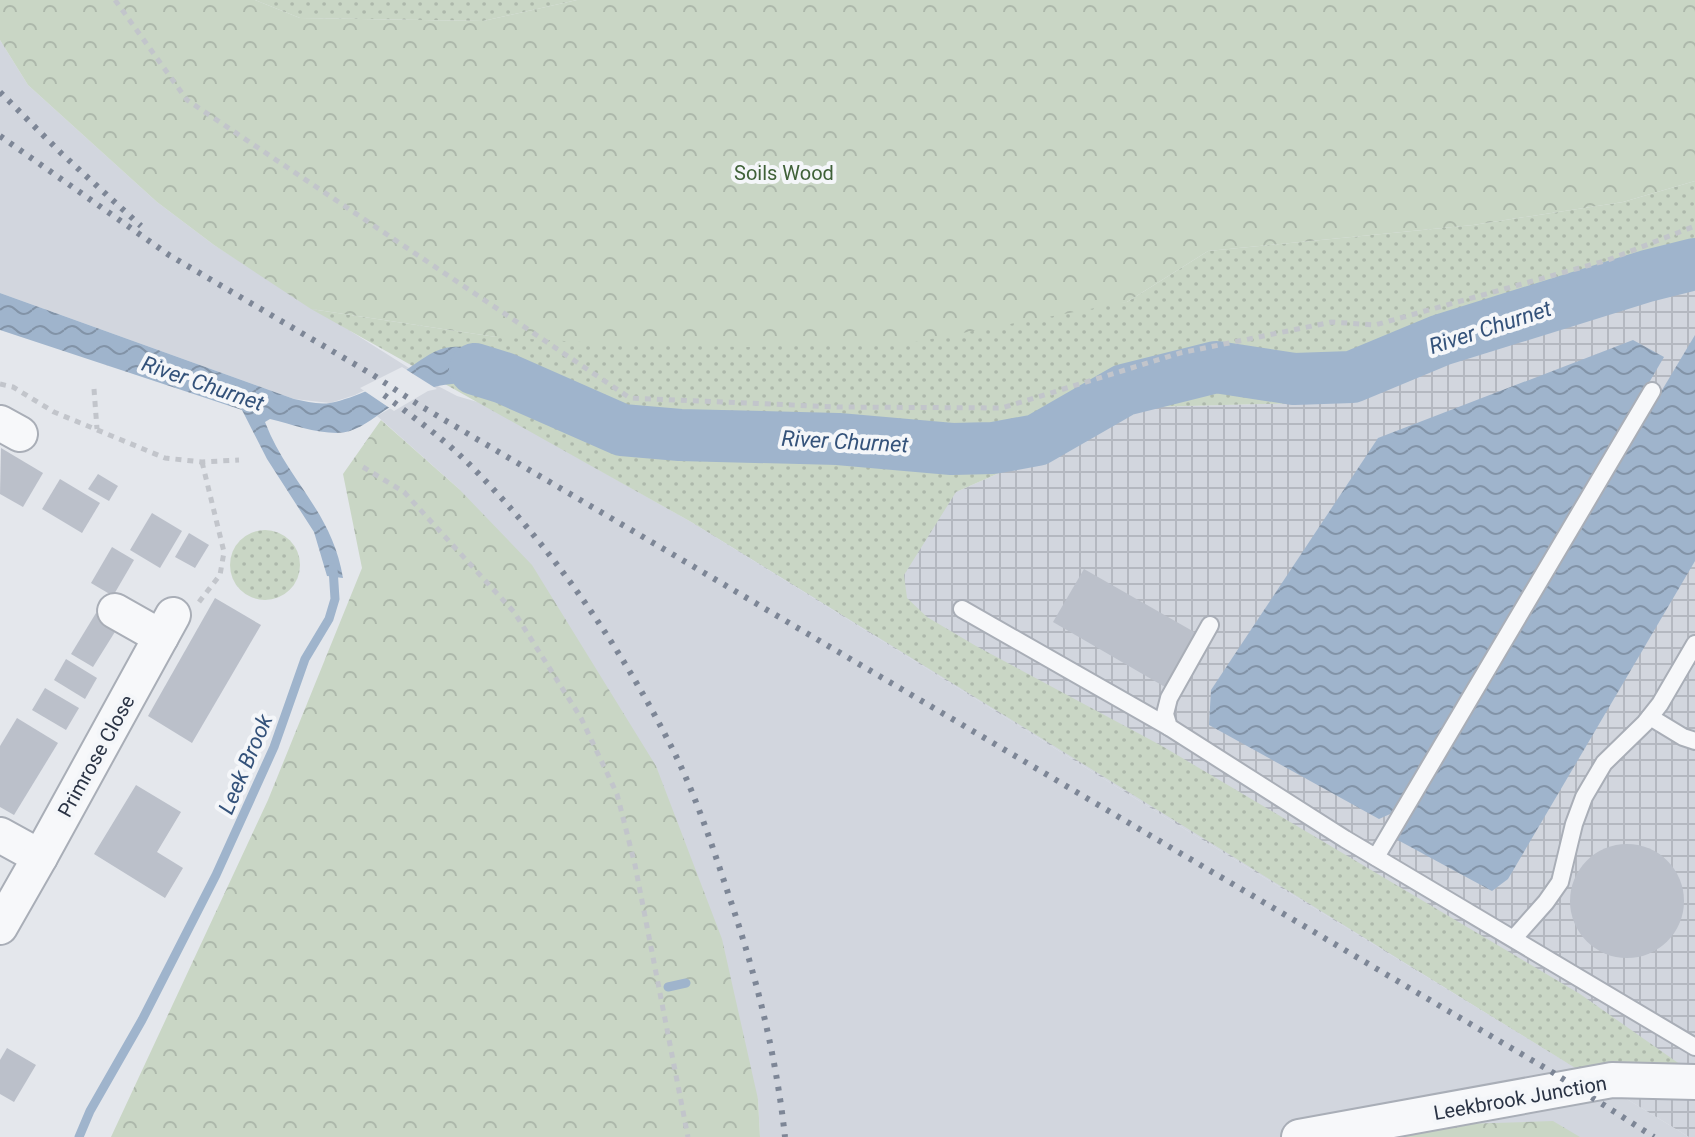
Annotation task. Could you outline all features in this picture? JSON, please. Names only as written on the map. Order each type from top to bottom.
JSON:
[{"type":"street","points":[[115,611],[167,626]]},
{"type":"street","name":"Primrose Close","points":[[0,927],[167,626]]},
{"type":"street","points":[[0,835],[40,857]]},
{"type":"street","name":"Leekbrook Junction","points":[[1299,1137],[1612,1080],[1695,1082]]},
{"type":"lane","points":[[1376,857],[1652,391]]},
{"type":"lane","points":[[962,609],[1169,727],[1376,857],[1695,1047]]},
{"type":"lane","points":[[1169,727],[1165,714],[1169,698],[1210,625]]},
{"type":"lane","points":[[1514,938],[1560,882],[1579,811],[1604,763],[1650,717],[1695,644]]},
{"type":"lane","points":[[1650,717],[1695,741]]},
{"type":"path","points":[[115,0],[187,100],[630,398],[838,407],[1002,408],[1180,353],[1332,322],[1375,325],[1608,260],[1695,226]]},
{"type":"path","points":[[0,384],[13,387],[54,412],[165,458],[202,462],[239,460]]},
{"type":"path","points":[[94,389],[97,429]]},
{"type":"path","points":[[167,626],[197,605],[220,575],[224,552],[202,462]]},
{"type":"path","points":[[363,467],[404,492],[514,612],[581,718],[617,794],[632,851],[688,1137]]},
{"type":"shaded area","points":[[0,40],[28,85],[157,202],[214,245],[409,368],[355,395],[330,403],[294,399],[0,293]]},
{"type":"shaded area","points":[[1695,274],[1695,1137],[1689,1137],[1170,820],[693,523],[956,492],[1150,407],[1344,402]]},
{"type":"shaded area","points":[[436,385],[457,396],[481,403],[693,523],[1170,820],[1689,1137],[760,1137],[758,1099],[459,489],[377,416],[427,387]]},
{"type":"green space","name":"Soils Wood","points":[[0,0],[255,0],[300,18],[483,21],[577,0],[1695,0],[1695,181],[1623,202],[1473,225],[1208,251],[1127,302],[915,342],[747,347],[496,337],[311,309],[214,245],[157,202],[28,85],[0,40]]},
{"type":"green space","points":[[255,0],[577,0],[483,21],[300,18]]},
{"type":"green space","points":[[1695,181],[1695,274],[1344,402],[1149,407],[956,492],[904,575],[907,598],[927,617],[1162,746],[1580,994],[1691,1072],[1585,1074],[693,523],[311,309],[496,337],[1127,302],[1208,251],[1473,225],[1623,202]]},
{"type":"green space","points":[[381,420],[459,489],[532,565],[656,766],[722,939],[758,1099],[760,1137],[111,1137],[268,800],[362,568],[343,474]]},
{"type":"green space","points":[[272,530],[294,545],[300,565],[298,579],[290,590],[279,598],[258,600],[240,590],[232,579],[230,558],[240,540],[251,532]]},
{"type":"green space","points":[[1553,1121],[1580,1137],[1403,1137],[1462,1124]]},
{"type":"water","points":[[0,293],[294,399],[321,404],[361,393],[435,352],[452,347],[489,353],[549,382],[537,407],[494,390],[458,384],[422,391],[343,433],[320,432],[270,419],[265,422],[274,443],[329,534],[343,578],[327,576],[314,532],[267,459],[242,410],[0,330]]},
{"type":"water","points":[[1695,335],[1695,561],[1508,879],[1492,891],[1394,838]]},
{"type":"water","points":[[1633,340],[1664,357],[1399,810],[1379,819],[1209,725],[1211,690],[1378,438]]},
{"type":"pier","points":[[402,367],[437,389],[394,411],[360,388]]},
{"type":"building","points":[[1,448],[43,473],[23,507],[0,494]]},
{"type":"building","points":[[98,474],[118,486],[109,501],[88,489]]},
{"type":"building","points":[[60,479],[100,503],[82,533],[42,509]]},
{"type":"building","points":[[152,513],[182,531],[160,568],[130,550]]},
{"type":"building","points":[[189,533],[209,545],[195,568],[175,557]]},
{"type":"building","points":[[112,547],[134,560],[113,596],[91,583]]},
{"type":"building","points":[[1084,569],[1196,633],[1165,687],[1053,622]]},
{"type":"building","points":[[215,598],[261,625],[192,743],[148,716]]},
{"type":"building","points":[[96,613],[118,627],[93,667],[71,654]]},
{"type":"building","points":[[66,659],[97,678],[85,699],[54,680]]},
{"type":"building","points":[[45,688],[79,708],[66,730],[32,710]]},
{"type":"building","points":[[17,718],[58,743],[14,815],[0,807],[0,746]]},
{"type":"building","points":[[136,785],[181,812],[157,852],[183,868],[165,898],[94,854]]},
{"type":"building","points":[[1627,844],[1649,848],[1667,861],[1680,879],[1684,901],[1680,923],[1667,941],[1649,954],[1627,958],[1605,954],[1587,941],[1574,923],[1570,901],[1574,879],[1587,861],[1605,848]]},
{"type":"building","points":[[7,1048],[36,1065],[14,1102],[0,1094],[0,1060]]},
{"type":"waterway","name":"River Churnet","points":[[475,369],[504,378],[622,430],[680,435],[838,439],[952,449],[993,448],[1037,440],[1124,390],[1216,367],[1294,379],[1352,377],[1441,340],[1695,264]]},
{"type":"waterway","name":"Leek Brook","points":[[79,1137],[216,875],[274,747],[305,659],[329,619],[335,599],[333,568]]},
{"type":"waterway","points":[[668,987],[686,983]]},
{"type":"railway","points":[[0,92],[141,226]]},
{"type":"railway","points":[[0,136],[169,255],[1552,1072],[1654,1137]]},
{"type":"railway","points":[[384,395],[459,454],[529,530],[584,601],[654,715],[698,806],[739,926],[770,1045],[785,1137]]}]
